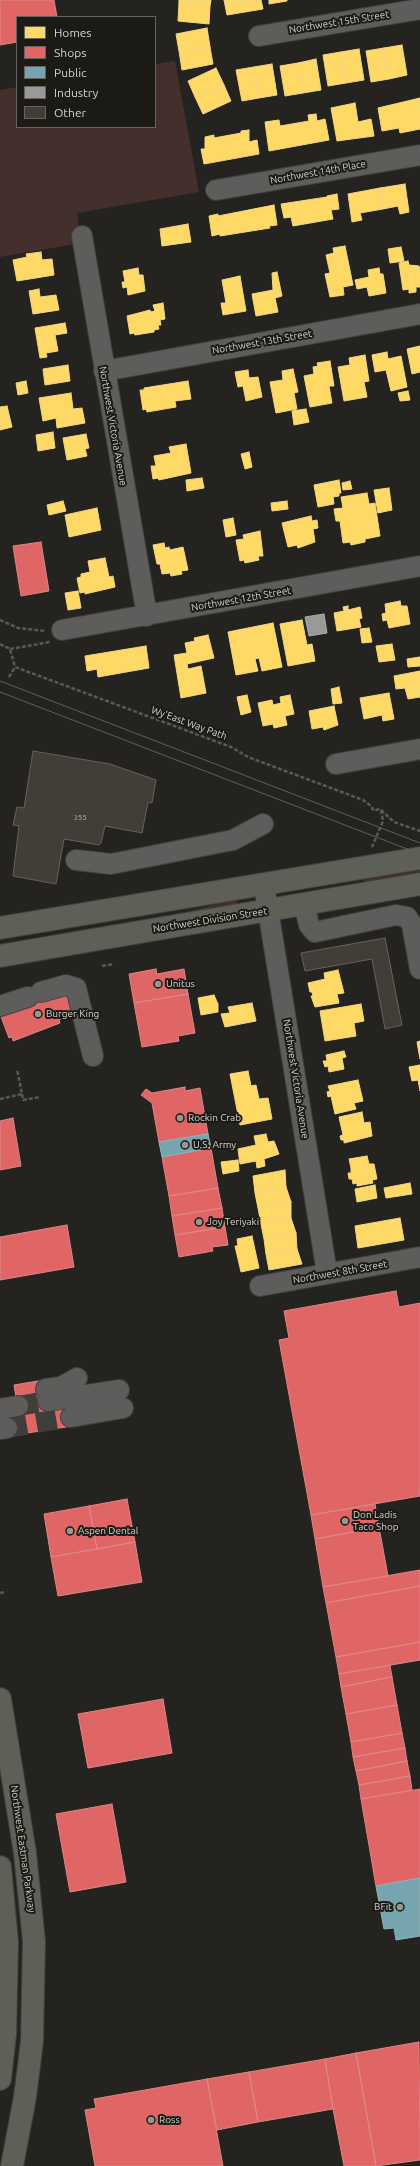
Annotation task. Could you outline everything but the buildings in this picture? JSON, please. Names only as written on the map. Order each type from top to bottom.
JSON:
[{"type":"main road","points":[[0,928],[420,858]]},
{"type":"main road","name":"Northwest Division Street","points":[[0,956],[420,884]]},
{"type":"main road","name":"Northwest Eastman Parkway","points":[[0,1699],[28,1874],[34,1941],[32,2041],[25,2097],[12,2166]]},
{"type":"main road","points":[[0,1867],[7,1942],[5,2034],[0,2079]]},
{"type":"street","name":"Northwest 15th Street","points":[[258,36],[420,9]]},
{"type":"street","name":"Northwest 14th Place","points":[[216,190],[420,154]]},
{"type":"street","name":"Northwest Victoria Avenue","points":[[82,236],[147,616]]},
{"type":"street","name":"Northwest 13th Street","points":[[104,371],[420,314]]},
{"type":"street","name":"Northwest 12th Street","points":[[62,630],[420,566]]},
{"type":"street","points":[[336,764],[420,749]]},
{"type":"street","points":[[76,860],[111,864],[233,840],[263,824]]},
{"type":"street","name":"Northwest Victoria Avenue","points":[[264,884],[327,1273]]},
{"type":"street","points":[[304,904],[309,925],[315,932],[396,915],[406,917],[412,925],[420,969]]},
{"type":"street","points":[[0,1006],[66,985],[76,988],[93,1056]]},
{"type":"street","name":"Northwest 8th Street","points":[[260,1286],[420,1257]]},
{"type":"street","points":[[71,1417],[121,1399],[47,1395],[77,1378]]},
{"type":"path","points":[[0,620],[18,628],[52,631],[62,630],[64,640],[10,649],[0,644]]},
{"type":"path","points":[[9,677],[15,667],[10,649]]},
{"type":"path","name":"Wy'East Way Path","points":[[15,667],[232,747],[248,757],[363,800],[371,806],[374,811],[379,809],[381,810],[394,822],[420,831]]},
{"type":"path","points":[[371,848],[383,821],[381,810]]},
{"type":"path","points":[[102,966],[114,964]]},
{"type":"path","points":[[17,1069],[23,1100],[40,1097]]},
{"type":"path","points":[[0,1099],[22,1094]]},
{"type":"path","points":[[0,1593],[6,1592]]},
{"type":"shaded area","points":[[175,61],[199,192],[77,213],[81,243],[0,257],[0,90],[16,87],[16,128],[156,128],[156,64]]},
{"type":"shaded area","points":[[420,866],[420,875],[364,885],[362,876]]},
{"type":"shaded area","points":[[239,898],[235,907],[69,935],[68,932],[187,912]]},
{"type":"tunnel","points":[[18,1406],[48,1401]]},
{"type":"tunnel","points":[[7,1428],[71,1417]]},
{"type":"tram line","points":[[0,681],[420,843]]},
{"type":"tram line","points":[[0,692],[420,854]]},
{"type":"place","name":"Unitus","points":[[158,984]]},
{"type":"place","name":"Burger King","points":[[38,1014]]},
{"type":"place","name":"Rockin Crab","points":[[180,1118]]},
{"type":"place","name":"U.S. Army","points":[[185,1145]]},
{"type":"place","name":"Joy Teriyaki","points":[[199,1222]]},
{"type":"place","name":"Don Ladis Taco Shop","points":[[345,1521]]},
{"type":"place","name":"Aspen Dental","points":[[70,1531]]},
{"type":"place","name":"BFit","points":[[400,1907]]},
{"type":"place","name":"Ross","points":[[151,2120]]}]
